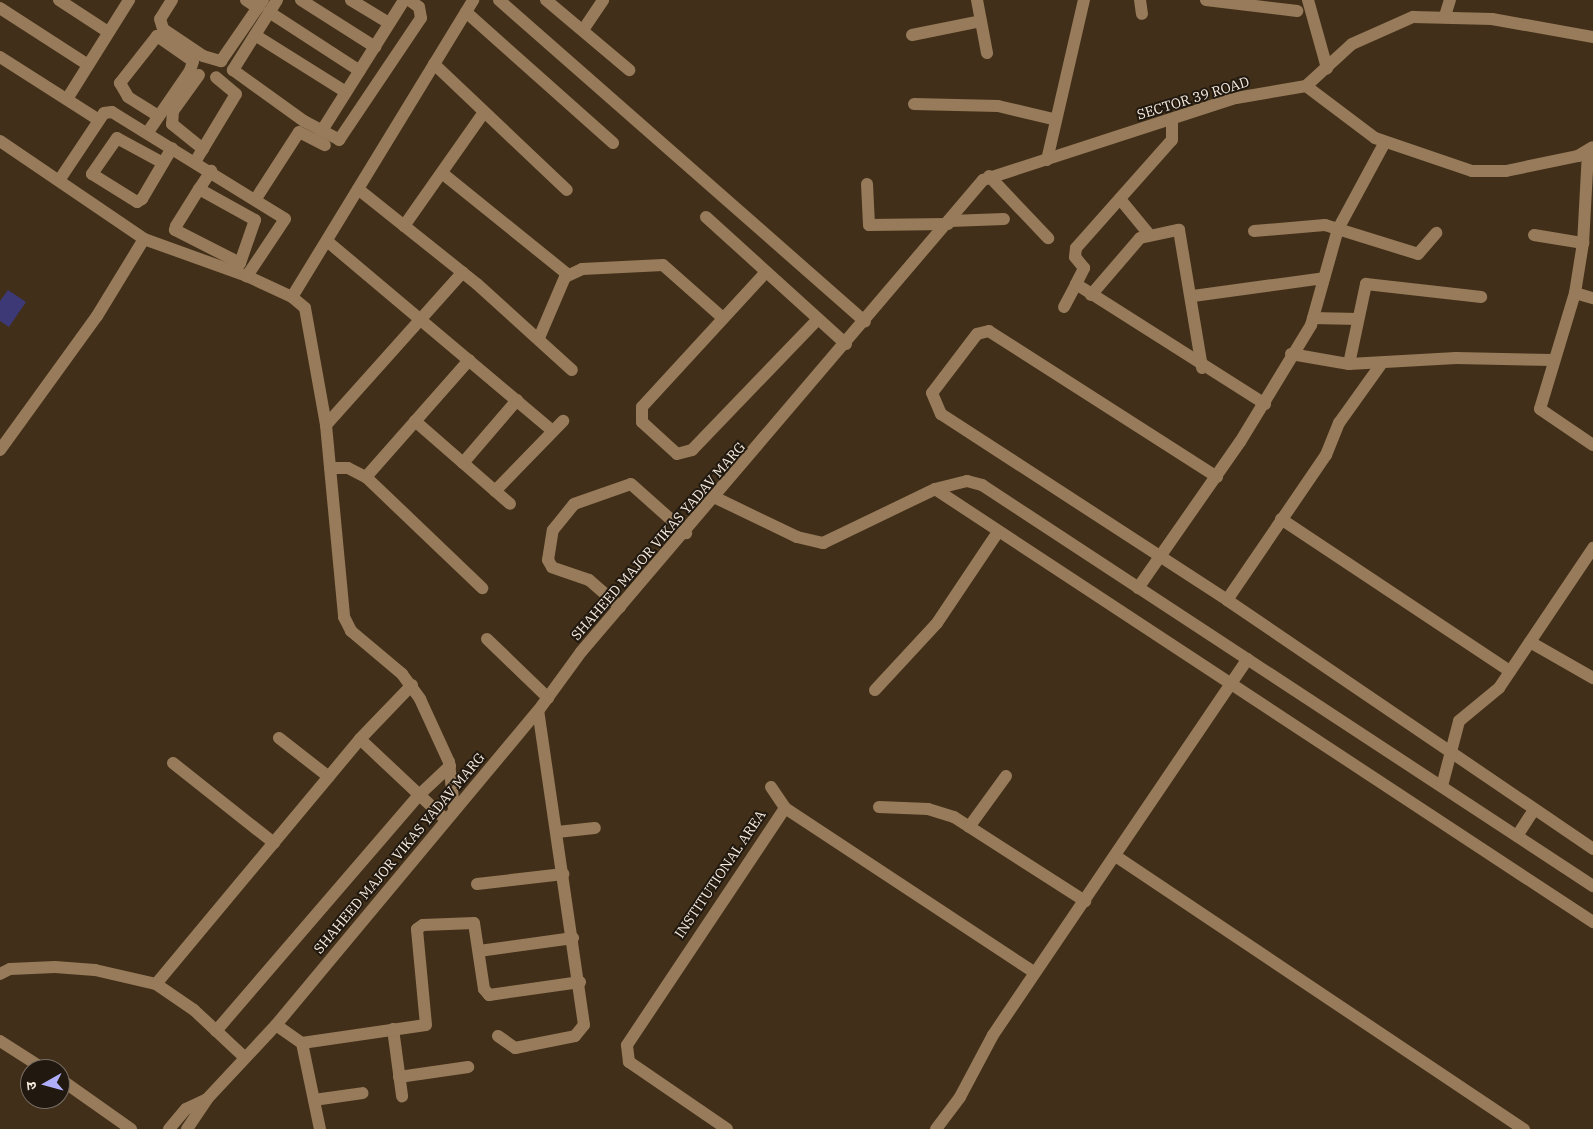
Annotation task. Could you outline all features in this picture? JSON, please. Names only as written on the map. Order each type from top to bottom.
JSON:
[{"type":"street","points":[[58,0],[77,5],[108,32]]},
{"type":"street","points":[[67,99],[129,0]]},
{"type":"street","points":[[172,0],[160,19],[163,29],[203,56],[221,61],[264,6],[277,0]]},
{"type":"street","points":[[246,0],[264,6],[360,71]]},
{"type":"street","points":[[301,0],[375,47]]},
{"type":"street","points":[[351,0],[389,23]]},
{"type":"street","points":[[321,132],[404,0]]},
{"type":"street","points":[[264,6],[255,35],[233,70],[321,132],[343,139],[420,18],[419,7],[409,0]]},
{"type":"street","points":[[292,297],[473,0]]},
{"type":"street","points":[[499,0],[865,321]]},
{"type":"street","points":[[546,0],[629,70]]},
{"type":"street","points":[[583,30],[603,0]]},
{"type":"street","points":[[977,0],[987,53]]},
{"type":"street","points":[[1048,238],[989,176],[1047,160],[1053,119],[1084,0]]},
{"type":"street","points":[[1140,0],[1142,14]]},
{"type":"street","points":[[1206,0],[1297,11]]},
{"type":"street","points":[[1308,0],[1327,68]]},
{"type":"street","points":[[1445,16],[1450,0]]},
{"type":"street","points":[[0,8],[88,65]]},
{"type":"street","points":[[466,12],[613,143]]},
{"type":"street","points":[[1593,37],[1492,18],[1414,17],[1386,27],[1352,44],[1306,86],[1385,142],[1443,164],[1487,172],[1590,149],[1584,243],[1575,293],[1553,360],[1542,413],[1593,445]]},
{"type":"street","points":[[912,35],[981,21]]},
{"type":"street","points":[[255,35],[346,92]]},
{"type":"street","points":[[148,132],[193,61],[157,36],[120,83],[128,97],[158,116]]},
{"type":"street","points":[[0,57],[98,120]]},
{"type":"street","points":[[434,64],[567,190]]},
{"type":"street","points":[[198,75],[173,111],[172,124],[203,149]]},
{"type":"street","points":[[195,162],[236,94],[216,78]]},
{"type":"street","name":"SECTOR 39 ROAD","points":[[1047,160],[1236,98],[1306,86]]},
{"type":"street","points":[[914,104],[998,106],[1053,119]]},
{"type":"street","points":[[60,179],[98,120],[112,112],[257,197],[285,218],[247,276]]},
{"type":"street","points":[[404,226],[484,112]]},
{"type":"street","points":[[1064,306],[1084,268],[1075,257],[1076,248],[1172,140],[1172,120]]},
{"type":"street","points":[[257,197],[299,132],[325,146]]},
{"type":"street","points":[[163,163],[117,138],[92,174],[137,202],[163,163],[172,148]]},
{"type":"street","points":[[0,141],[60,179],[144,239],[247,276],[292,297],[309,318],[326,425],[344,617],[358,639],[412,685],[450,766],[454,808]]},
{"type":"street","points":[[1138,588],[1217,477],[1265,404],[1291,354],[1313,318],[1338,229],[1385,142]]},
{"type":"street","points":[[199,190],[255,220],[240,264],[175,230],[199,190],[211,171]]},
{"type":"street","points":[[442,173],[567,274],[663,265],[723,318]]},
{"type":"street","name":"SHAHEED MAJOR VIKAS YADAV MARG","points":[[187,1129],[207,1099],[276,1025],[454,808],[538,711],[620,608],[716,498],[989,176]]},
{"type":"street","points":[[867,184],[869,225],[1004,219]]},
{"type":"street","points":[[358,189],[463,272],[540,338],[572,370]]},
{"type":"street","points":[[1120,199],[1148,233]]},
{"type":"street","points":[[706,217],[846,344]]},
{"type":"street","points":[[1254,231],[1314,224],[1338,229],[1418,254],[1436,233]]},
{"type":"street","points":[[1091,296],[1148,233],[1179,230],[1193,296],[1202,368]]},
{"type":"street","points":[[1534,235],[1584,243]]},
{"type":"street","points":[[0,450],[4,436],[96,316],[144,239]]},
{"type":"street","points":[[327,241],[553,431]]},
{"type":"street","points":[[326,425],[463,272]]},
{"type":"street","points":[[766,272],[642,408],[642,422],[677,454],[692,450],[818,319]]},
{"type":"street","points":[[540,338],[567,274]]},
{"type":"street","points":[[1193,296],[1324,278]]},
{"type":"street","points":[[1349,364],[1364,290],[1372,282],[1481,297]]},
{"type":"street","points":[[1076,284],[1091,296],[1202,368],[1265,404]]},
{"type":"street","points":[[1575,293],[1593,298]]},
{"type":"street","points":[[1313,318],[1358,319]]},
{"type":"street","points":[[1217,477],[989,330],[977,334],[932,393],[941,414],[1227,600],[1450,751],[1533,811],[1593,847]]},
{"type":"street","points":[[1291,354],[1349,364],[1456,358],[1553,360]]},
{"type":"street","points":[[366,477],[469,360]]},
{"type":"street","points":[[1227,600],[1326,455],[1339,423],[1382,363]]},
{"type":"street","points":[[463,463],[517,400]]},
{"type":"street","points":[[495,491],[563,420]]},
{"type":"street","points":[[415,421],[510,504]]},
{"type":"street","points":[[330,468],[348,468],[366,477],[482,588]]},
{"type":"street","points":[[716,498],[797,537],[823,543],[935,488],[967,481],[982,485],[1593,886]]},
{"type":"street","points":[[620,608],[589,580],[552,567],[548,560],[553,530],[574,504],[632,484],[686,533]]},
{"type":"street","points":[[935,488],[998,532],[1593,922]]},
{"type":"street","points":[[1281,519],[1510,671]]},
{"type":"street","points":[[875,690],[937,623],[998,532]]},
{"type":"street","points":[[1442,786],[1459,721],[1492,694],[1510,671],[1593,548]]},
{"type":"street","points":[[487,639],[548,698]]},
{"type":"street","points":[[1530,642],[1593,678]]},
{"type":"street","points":[[936,1129],[1034,972],[1117,856],[1248,659]]},
{"type":"street","points":[[156,984],[360,739],[412,685]]},
{"type":"street","points":[[498,1036],[515,1048],[582,1033],[580,982],[538,711]]},
{"type":"street","points":[[279,738],[329,777]]},
{"type":"street","points":[[360,739],[418,796],[445,819]]},
{"type":"street","points":[[173,763],[274,843]]},
{"type":"street","points":[[216,1030],[418,796],[450,766]]},
{"type":"street","points":[[969,827],[1006,776]]},
{"type":"street","points":[[772,787],[785,808]]},
{"type":"street","points":[[879,807],[941,812],[969,827],[1085,901]]},
{"type":"street","name":"INSTITUTIONAL AREA","points":[[727,1129],[629,1062],[627,1045],[785,808],[1034,972]]},
{"type":"street","points":[[1518,836],[1533,811]]},
{"type":"street","points":[[557,832],[595,828]]},
{"type":"street","points":[[1117,856],[1524,1129]]},
{"type":"street","points":[[477,884],[563,874]]},
{"type":"street","points":[[302,1043],[393,1029],[424,1027],[428,1022],[420,927],[474,923],[484,989],[490,995],[580,982]]},
{"type":"street","points":[[479,951],[573,938]]},
{"type":"street","points":[[0,974],[10,969],[55,967],[95,970],[156,984],[216,1030],[244,1058]]},
{"type":"street","points":[[276,1025],[302,1043],[320,1129]]},
{"type":"street","points":[[393,1029],[402,1096]]},
{"type":"street","points":[[0,1041],[28,1059]]},
{"type":"street","points":[[399,1077],[468,1068]]},
{"type":"street","points":[[70,1086],[131,1129]]},
{"type":"street","points":[[314,1100],[363,1093]]},
{"type":"street","name":"SHAHEED MAJOR VIKAS YADAV MARG","points":[[169,1129],[186,1109],[207,1099]]},
{"type":"shaded area","points":[[8,290],[26,302],[9,327],[0,321],[0,301]]}]
